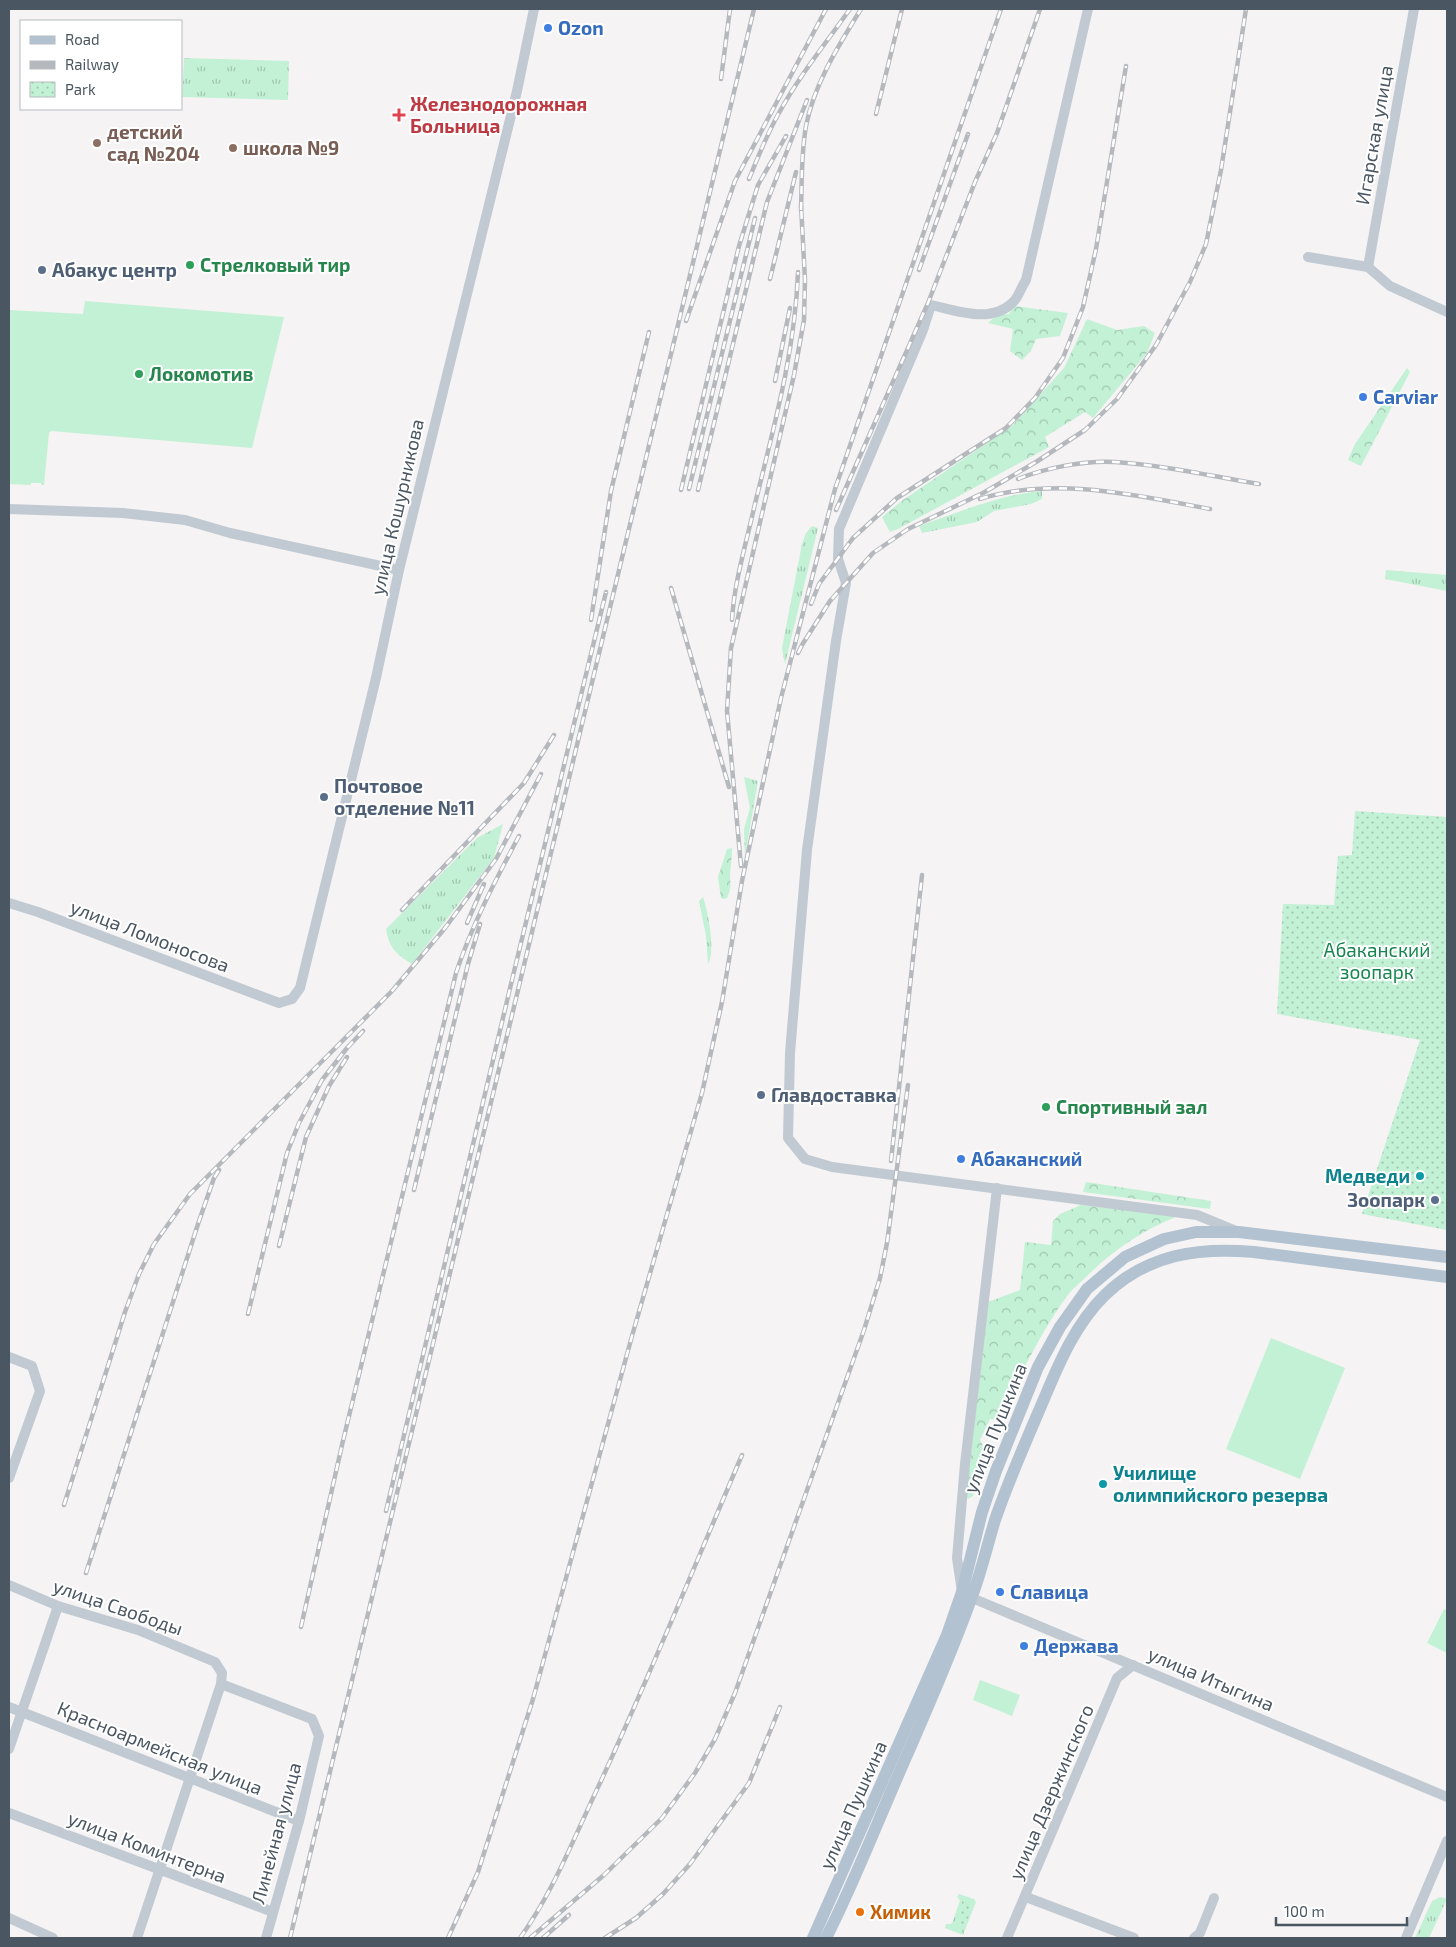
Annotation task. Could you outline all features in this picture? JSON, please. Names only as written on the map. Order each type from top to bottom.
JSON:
[{"type":"main road","name":"улица Пушкина","points":[[814,1938],[947,1635],[967,1595],[982,1512],[1023,1402],[1038,1367],[1060,1327],[1087,1289],[1125,1257],[1164,1239],[1196,1232],[1239,1232],[1447,1257]]},
{"type":"main road","name":"улица Пушкина","points":[[826,1938],[852,1884],[931,1700],[1011,1476],[1059,1363],[1080,1326],[1105,1295],[1137,1271],[1175,1255],[1200,1251],[1229,1250],[1447,1277]]},
{"type":"street","name":"улица Кошурникова","points":[[279,1003],[292,999],[300,988],[307,965],[376,678],[399,570],[517,91],[534,9]]},
{"type":"street","points":[[1088,9],[1026,280],[1014,300],[997,313],[975,315],[931,305],[923,330],[839,530],[838,559],[846,583],[806,850],[790,1053],[788,1138],[805,1159],[832,1166],[1197,1215],[1239,1232]]},
{"type":"street","name":"Игарская улица","points":[[1368,267],[1414,9]]},
{"type":"street","points":[[1308,257],[1368,267],[1390,286],[1447,312]]},
{"type":"street","points":[[9,509],[123,513],[185,520],[230,533],[399,570]]},
{"type":"street","name":"улица Ломоносова","points":[[9,903],[38,912],[279,1003]]},
{"type":"street","points":[[967,1595],[957,1558],[997,1188]]},
{"type":"street","points":[[9,1357],[32,1366],[40,1391],[9,1478]]},
{"type":"street","name":"улица Свободы","points":[[9,1585],[58,1606],[138,1630],[216,1662],[222,1673],[221,1684]]},
{"type":"street","name":"улица Итыгина","points":[[967,1595],[1447,1797]]},
{"type":"street","points":[[9,1749],[58,1606]]},
{"type":"street","name":"улица Дзержинского","points":[[1007,1938],[1026,1897],[1117,1678],[1133,1665]]},
{"type":"street","points":[[137,1938],[221,1684]]},
{"type":"street","name":"Линейная улица","points":[[221,1684],[312,1719],[319,1736],[299,1821],[266,1938]]},
{"type":"street","name":"Красноармейская улица","points":[[9,1707],[299,1821]]},
{"type":"street","name":"улица Коминтерна","points":[[9,1814],[273,1912]]},
{"type":"street","points":[[1406,1938],[1447,1840]]},
{"type":"street","points":[[1026,1897],[1134,1938]]},
{"type":"street","points":[[1194,1938],[1200,1933],[1214,1898]]},
{"type":"street","points":[[9,1918],[53,1938]]},
{"type":"green space","points":[[184,58],[289,61],[288,100],[182,97]]},
{"type":"green space","name":"Локомотив","points":[[85,301],[284,317],[252,448],[51,431],[49,433],[44,485],[41,485],[41,483],[31,483],[31,485],[9,484],[9,310],[83,314]]},
{"type":"green space","points":[[1014,306],[1068,313],[1060,336],[1036,339],[1031,351],[1022,360],[1010,351],[1013,329],[988,323],[997,315],[1009,314]]},
{"type":"green space","points":[[1087,319],[1117,330],[1144,326],[1155,333],[1147,353],[1093,418],[1085,412],[1045,437],[1049,447],[890,532],[882,517],[903,500],[1012,426],[1064,368]]},
{"type":"green space","points":[[1407,368],[1410,372],[1361,466],[1348,460],[1355,444]]},
{"type":"green space","points":[[1042,491],[1042,499],[1031,504],[994,511],[977,522],[922,533],[919,526],[995,500]]},
{"type":"green space","points":[[812,526],[818,528],[785,664],[782,648],[802,544],[806,533]]},
{"type":"green space","points":[[1386,570],[1447,575],[1447,591],[1385,579]]},
{"type":"green space","points":[[744,777],[758,781],[745,856],[744,829],[750,808]]},
{"type":"green space","name":"Абаканский зоопарк","points":[[1355,811],[1447,817],[1447,1230],[1362,1214],[1420,1040],[1277,1014],[1283,904],[1334,905],[1338,856],[1352,855]]},
{"type":"green space","points":[[503,824],[494,858],[412,964],[402,957],[391,946],[386,929],[477,838]]},
{"type":"green space","points":[[732,848],[730,889],[727,898],[724,899],[721,898],[718,877],[727,849]]},
{"type":"green space","points":[[703,897],[709,921],[711,941],[708,964],[706,936],[699,901]]},
{"type":"green space","points":[[1086,1182],[1211,1201],[1210,1209],[1083,1192]]},
{"type":"green space","points":[[1081,1205],[1178,1216],[1141,1234],[1118,1250],[1096,1267],[1067,1296],[1039,1341],[998,1420],[990,1419],[980,1440],[987,1453],[973,1496],[968,1499],[966,1496],[988,1302],[1020,1290],[1025,1242],[1051,1245],[1053,1221],[1060,1214]]},
{"type":"green space","points":[[1271,1338],[1345,1368],[1300,1479],[1226,1449]]},
{"type":"green space","points":[[1444,1609],[1447,1611],[1447,1653],[1427,1643]]},
{"type":"green space","points":[[980,1680],[1020,1695],[1012,1716],[973,1700]]},
{"type":"green space","points":[[959,1894],[974,1899],[976,1902],[963,1935],[945,1928],[946,1924],[951,1924],[953,1921],[960,1900],[957,1897]]},
{"type":"green space","points":[[1440,1897],[1447,1899],[1429,1938],[1415,1938],[1432,1901]]},
{"type":"green space","points":[[963,1899],[971,1902],[972,1905],[966,1926],[964,1927],[959,1926]]},
{"type":"railway","points":[[721,79],[730,9]]},
{"type":"railway","points":[[290,1938],[754,9]]},
{"type":"railway","points":[[686,321],[735,181],[826,9]]},
{"type":"railway","points":[[749,179],[767,137],[787,99],[850,9]]},
{"type":"railway","points":[[801,210],[803,147],[810,110],[828,65],[861,9]]},
{"type":"railway","points":[[876,114],[902,9]]},
{"type":"railway","points":[[448,1938],[478,1872],[533,1699],[632,1336],[702,1093],[722,1002],[742,881],[781,698],[835,489],[1001,9]]},
{"type":"railway","points":[[836,510],[928,303],[975,182],[997,133],[1040,9]]},
{"type":"railway","points":[[798,653],[830,601],[873,553],[908,529],[983,493],[1085,430],[1117,399],[1156,345],[1190,282],[1206,244],[1221,170],[1246,9]]},
{"type":"railway","points":[[811,604],[819,584],[853,538],[897,498],[1006,428],[1035,398],[1063,358],[1083,307],[1096,249],[1126,66]]},
{"type":"railway","points":[[698,490],[767,202],[807,100]]},
{"type":"railway","points":[[919,270],[968,134]]},
{"type":"railway","points":[[681,490],[739,246],[758,185],[786,136]]},
{"type":"railway","points":[[770,279],[796,172]]},
{"type":"railway","points":[[741,866],[727,711],[731,648],[794,375],[804,320],[805,280],[801,205]]},
{"type":"railway","points":[[689,489],[755,218]]},
{"type":"railway","points":[[732,620],[741,564],[788,362],[793,332],[798,272]]},
{"type":"railway","points":[[775,381],[790,308]]},
{"type":"railway","points":[[591,620],[611,491],[649,332]]},
{"type":"railway","points":[[1018,479],[1040,471],[1065,466],[1091,462],[1115,462],[1187,471],[1259,484]]},
{"type":"railway","points":[[980,499],[1008,492],[1066,488],[1153,498],[1210,509]]},
{"type":"railway","points":[[671,588],[729,787]]},
{"type":"railway","points":[[386,1511],[606,592]]},
{"type":"railway","points":[[402,910],[524,783],[554,735]]},
{"type":"railway","points":[[64,1505],[125,1312],[139,1274],[154,1244],[190,1194],[392,991],[445,928],[496,859],[541,774]]},
{"type":"railway","points":[[301,1627],[342,1445],[456,973],[477,920],[519,836]]},
{"type":"railway","points":[[891,1161],[922,875]]},
{"type":"railway","points":[[467,923],[484,884]]},
{"type":"railway","points":[[414,1190],[468,964],[480,924]]},
{"type":"railway","points":[[248,1314],[287,1153],[299,1123],[322,1080],[363,1031]]},
{"type":"railway","points":[[279,1246],[306,1137],[329,1086],[347,1057]]},
{"type":"railway","points":[[530,1938],[604,1875],[662,1818],[695,1773],[715,1739],[735,1693],[864,1330],[880,1278],[887,1243],[908,1085]]},
{"type":"railway","points":[[86,1573],[198,1224],[214,1178],[219,1170]]},
{"type":"railway","points":[[520,1938],[554,1882],[573,1843],[637,1702],[742,1455]]},
{"type":"railway","points":[[605,1938],[636,1918],[663,1894],[690,1864],[749,1783],[780,1707]]},
{"type":"railway","points":[[543,1938],[569,1915]]},
{"type":"place","name":"Ozon","points":[[548,28]]},
{"type":"place","name":"Железнодорожная Больница","points":[[399,115]]},
{"type":"place","name":"детский сад №204","points":[[97,143]]},
{"type":"place","name":"школа №9","points":[[233,148]]},
{"type":"place","name":"Стрелковый тир","points":[[190,265]]},
{"type":"place","name":"Абакус центр","points":[[42,270]]},
{"type":"place","name":"Локомотив","points":[[139,374]]},
{"type":"place","name":"Carviar","points":[[1363,397]]},
{"type":"place","name":"Почтовое отделение №11","points":[[324,797]]},
{"type":"place","name":"Главдоставка","points":[[761,1095]]},
{"type":"place","name":"Спортивный зал","points":[[1046,1107]]},
{"type":"place","name":"Абаканский","points":[[961,1159]]},
{"type":"place","name":"Медведи","points":[[1420,1176]]},
{"type":"place","name":"Зоопарк","points":[[1435,1200]]},
{"type":"place","name":"Училище олимпийского резерва","points":[[1103,1484]]},
{"type":"place","name":"Славица","points":[[1000,1592]]},
{"type":"place","name":"Держава","points":[[1024,1646]]},
{"type":"place","name":"Химик","points":[[860,1912]]}]
